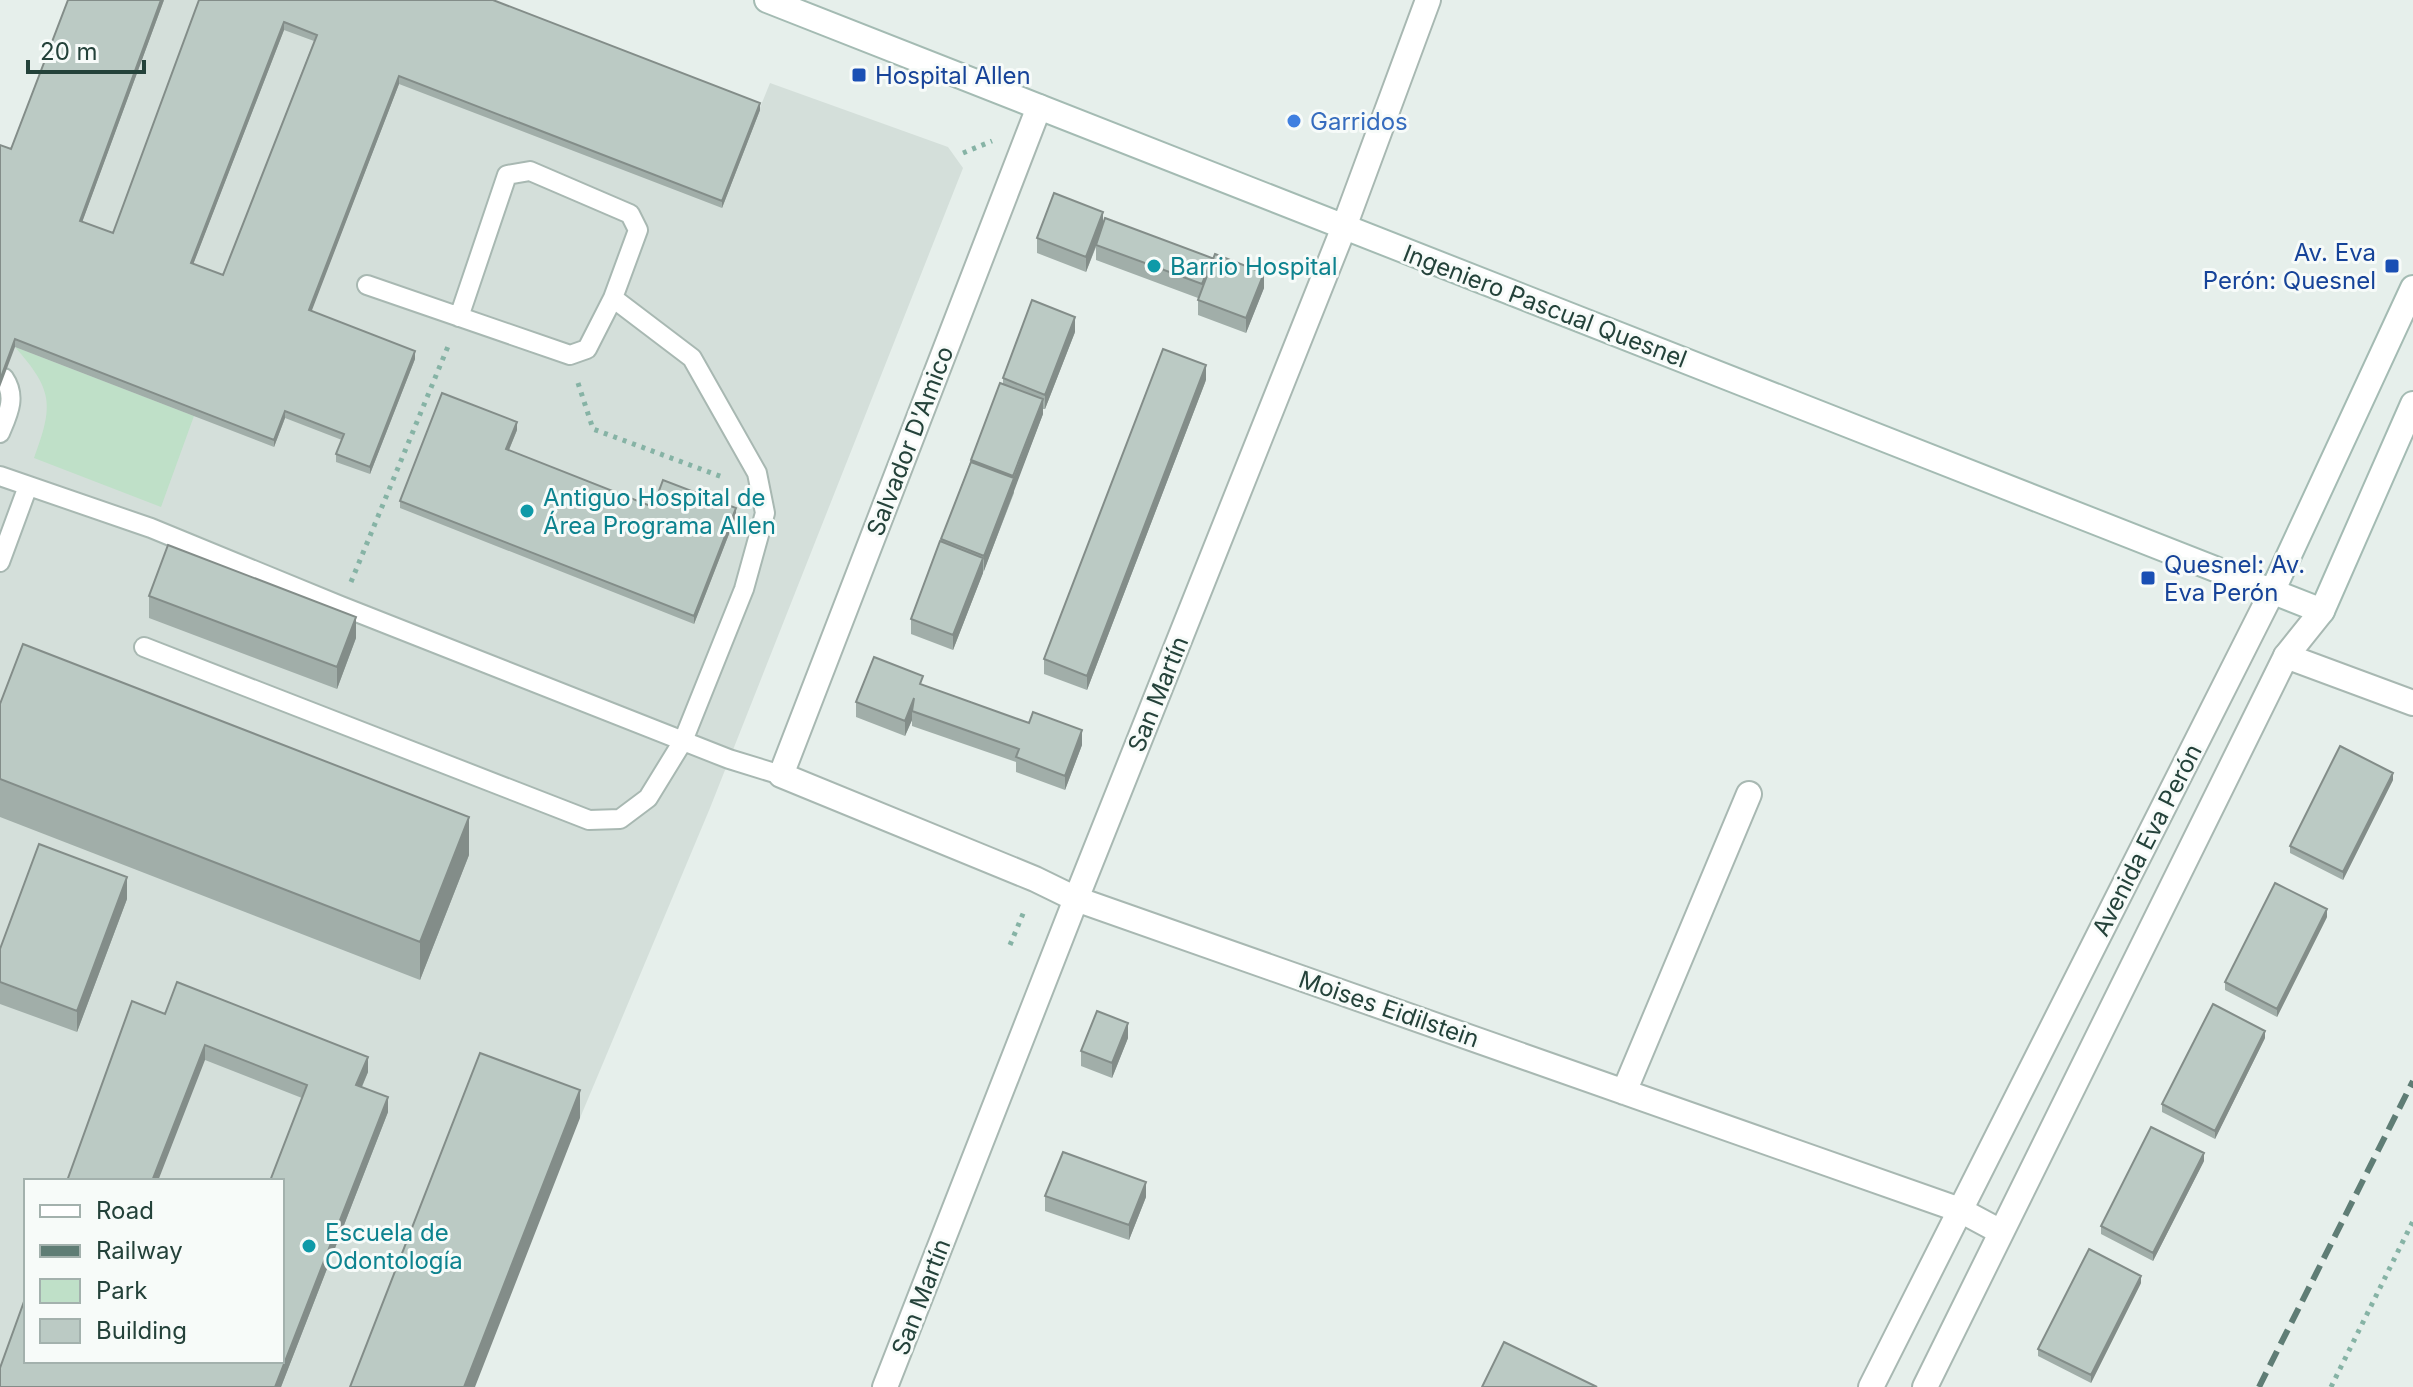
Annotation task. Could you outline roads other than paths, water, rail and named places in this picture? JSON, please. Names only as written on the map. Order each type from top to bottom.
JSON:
[{"type":"street","name":"Ingeniero Pascual Quesnel","points":[[767,0],[2322,611]]},
{"type":"street","name":"San Martín","points":[[885,1387],[1344,227],[1428,0]]},
{"type":"street","name":"Salvador D'Amico","points":[[781,775],[1039,107]]},
{"type":"street","name":"Avenida Eva Perón","points":[[1871,1387],[2272,592],[2413,288]]},
{"type":"street","name":"Avenida Eva Perón","points":[[1925,1387],[2286,656],[2322,611],[2413,404]]},
{"type":"street","points":[[2286,656],[2413,703]]},
{"type":"street","name":"Moises Eidilstein","points":[[781,775],[1035,879],[1076,899],[1960,1210],[2001,1232]]},
{"type":"street","points":[[1624,1092],[1749,794]]},
{"type":"lane","points":[[367,285],[459,317],[570,355],[587,349],[613,298],[638,230],[630,214],[530,171],[507,175],[459,317]]},
{"type":"lane","points":[[144,647],[589,820],[620,819],[648,798],[683,741],[744,589],[765,513],[757,473],[692,358],[613,298]]},
{"type":"lane","points":[[0,433],[12,401],[9,385],[4,378]]},
{"type":"lane","points":[[0,476],[151,528],[683,741],[781,775]]},
{"type":"lane","points":[[0,562],[28,486]]},
{"type":"railway","points":[[2259,1387],[2413,1081]]},
{"type":"place","name":"Hospital Allen","points":[[859,75]]},
{"type":"place","name":"Garridos","points":[[1294,121]]},
{"type":"place","name":"Barrio Hospital","points":[[1154,266]]},
{"type":"place","name":"Av. Eva Perón: Quesnel","points":[[2392,266]]},
{"type":"place","name":"Antiguo Hospital de Área Programa Allen","points":[[527,511]]},
{"type":"place","name":"Quesnel: Av. Eva Perón","points":[[2148,578]]},
{"type":"place","name":"Escuela de Odontología","points":[[309,1246]]}]
